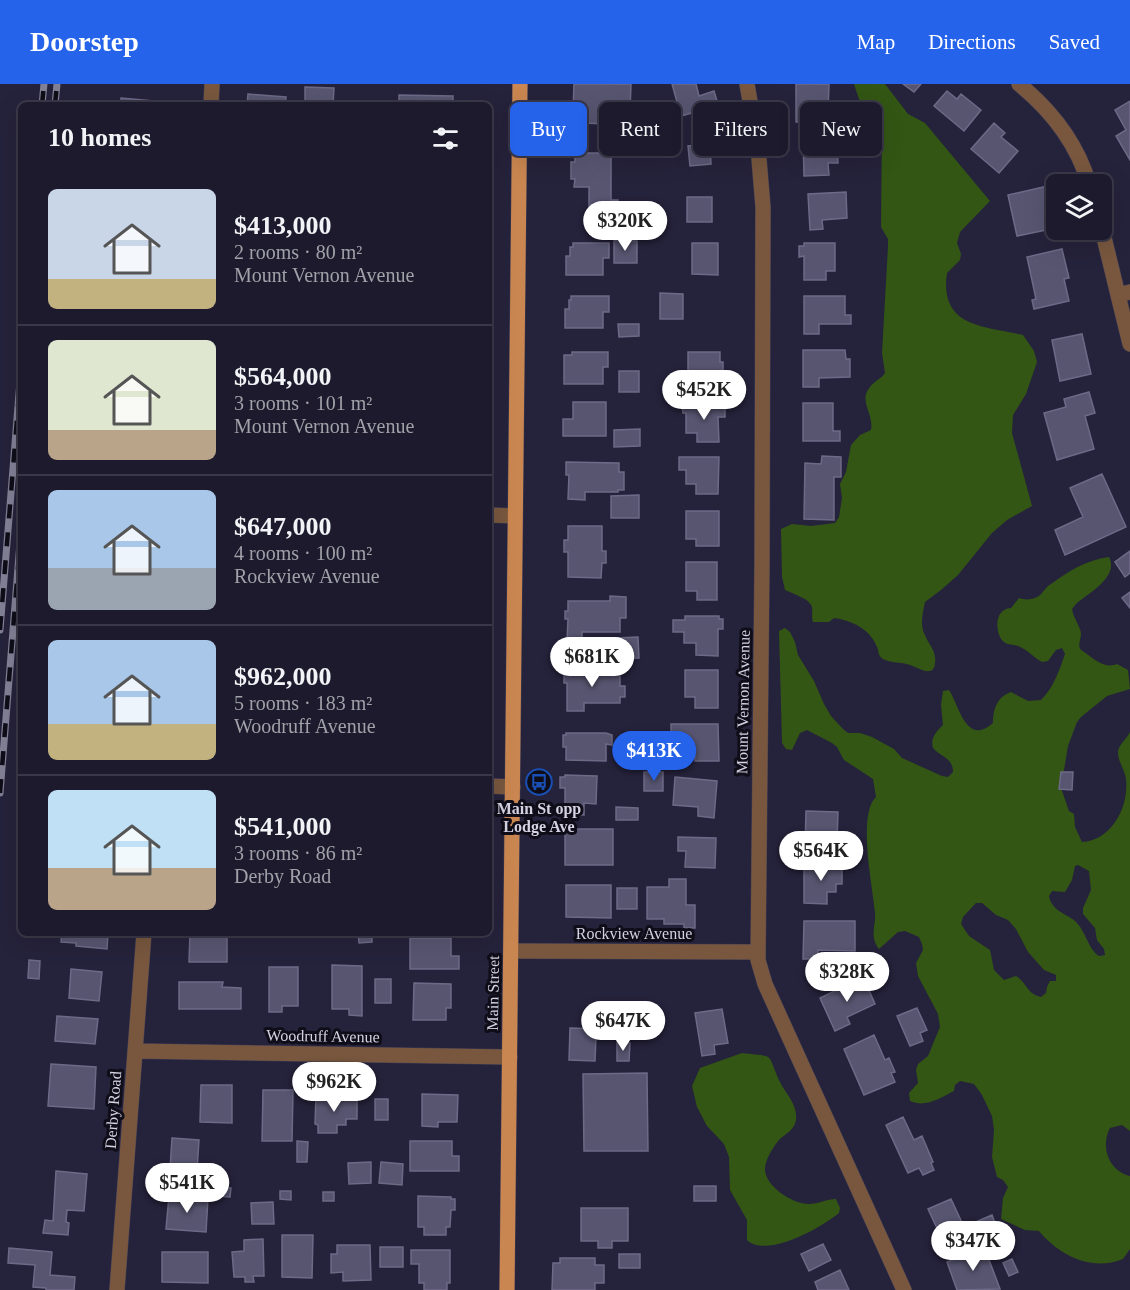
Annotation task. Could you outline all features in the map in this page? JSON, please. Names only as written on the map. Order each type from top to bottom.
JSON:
[{"type":"main road","name":"Main Street","points":[[507,1290],[520,84]]},
{"type":"street","points":[[211,102],[212,84]]},
{"type":"street","name":"Mount Vernon Avenue","points":[[747,84],[758,147],[764,219],[757,952],[759,968],[904,1290]]},
{"type":"street","points":[[1019,84],[1034,96],[1065,133],[1082,162],[1086,174]]},
{"type":"street","points":[[1106,240],[1124,294],[1130,344]]},
{"type":"street","points":[[492,515],[515,516]]},
{"type":"street","points":[[492,786],[513,787]]},
{"type":"street","name":"Derby Road","points":[[117,1290],[144,936]]},
{"type":"street","name":"Rockview Avenue","points":[[511,951],[757,952]]},
{"type":"street","name":"Woodruff Avenue","points":[[135,1051],[510,1057]]},
{"type":"green space","points":[[854,84],[885,84],[908,114],[925,123],[990,201],[960,232],[957,243],[961,254],[960,260],[947,273],[946,291],[950,305],[968,321],[980,326],[1023,335],[1034,351],[1037,362],[1026,394],[1013,415],[1012,433],[1032,506],[1007,520],[992,533],[958,575],[925,602],[922,618],[923,630],[935,659],[934,668],[928,671],[883,659],[870,635],[848,621],[834,618],[829,622],[813,622],[810,604],[785,590],[782,577],[781,529],[792,524],[811,526],[835,523],[839,517],[842,498],[840,484],[846,472],[851,445],[860,435],[871,430],[866,402],[867,392],[885,373],[882,353],[888,239],[881,227],[882,102],[860,102]]},
{"type":"green space","points":[[1109,557],[1111,564],[1107,577],[1072,609],[1081,633],[1079,647],[1102,664],[1117,664],[1128,670],[1130,689],[1107,696],[1077,722],[1068,746],[1061,788],[1069,811],[1074,814],[1075,827],[1082,842],[1093,840],[1110,829],[1125,800],[1126,779],[1118,752],[1130,732],[1130,1131],[1122,1125],[1110,1128],[1106,1150],[1112,1164],[1130,1176],[1130,1249],[1123,1259],[1111,1263],[1076,1259],[1056,1247],[1039,1231],[1025,1230],[1001,1219],[1003,1198],[1008,1187],[1003,1180],[997,1177],[992,1157],[994,1130],[992,1116],[974,1084],[960,1081],[955,1085],[954,1091],[933,1101],[916,1103],[910,1101],[909,1093],[918,1083],[916,1070],[918,1064],[928,1056],[940,1027],[938,1014],[918,976],[916,963],[923,950],[922,944],[919,937],[905,931],[898,932],[879,949],[874,940],[875,913],[867,835],[870,806],[876,797],[873,779],[844,760],[832,743],[807,730],[800,733],[792,750],[786,749],[782,743],[779,631],[785,628],[790,632],[798,655],[814,681],[824,704],[843,729],[848,733],[860,733],[872,737],[894,749],[902,758],[948,777],[953,772],[951,764],[933,748],[932,744],[934,735],[943,725],[941,705],[943,691],[949,690],[965,721],[976,730],[984,729],[993,723],[997,704],[1006,694],[1011,692],[1028,701],[1041,700],[1058,673],[1065,654],[1062,648],[1056,650],[1048,661],[1042,662],[1021,647],[1007,644],[1001,639],[997,624],[998,618],[1019,598],[1035,598],[1049,585],[1071,571],[1101,558]],"holes":[[[1078,865],[1089,871],[1091,890],[1083,908],[1083,914],[1095,928],[1097,940],[1104,949],[1105,955],[1099,956],[1095,953],[1079,925],[1056,908],[1049,896],[1052,891],[1065,892],[1072,880],[1075,866]],[[976,903],[982,903],[996,915],[1008,920],[1016,929],[1028,952],[1044,970],[1056,975],[1056,981],[1050,981],[1046,993],[1041,997],[1030,991],[1016,976],[1004,980],[994,970],[990,950],[969,936],[961,924],[963,917]]]},
{"type":"green space","points":[[742,1053],[769,1058],[795,1109],[796,1120],[793,1127],[777,1143],[766,1162],[765,1169],[769,1182],[774,1188],[795,1201],[809,1204],[836,1199],[840,1208],[839,1213],[808,1233],[767,1246],[756,1245],[747,1240],[747,1220],[730,1190],[729,1157],[724,1144],[707,1126],[697,1107],[692,1086],[700,1068]]},
{"type":"building","points":[[574,84],[631,84],[630,102],[599,102],[599,124],[587,123],[587,102],[573,102]]},
{"type":"building","points":[[672,84],[696,84],[699,96],[714,91],[717,102],[693,102],[693,113],[681,116],[681,102],[677,102]]},
{"type":"building","points":[[796,84],[829,84],[828,102],[800,102],[800,122],[796,122]]},
{"type":"building","points":[[903,84],[921,84],[914,92]]},
{"type":"building","points":[[305,87],[334,88],[333,102],[305,102]]},
{"type":"building","points":[[947,91],[957,99],[961,94],[981,110],[964,131],[934,106]]},
{"type":"building","points":[[248,94],[286,97],[285,102],[247,102]]},
{"type":"building","points":[[399,95],[453,96],[453,102],[399,102]]},
{"type":"building","points":[[121,98],[165,102],[121,102]]},
{"type":"building","points":[[1130,101],[1130,160],[1116,136],[1126,130],[1115,110]]},
{"type":"building","points":[[994,123],[1005,133],[1001,137],[1018,151],[999,173],[971,149]]},
{"type":"building","points":[[688,146],[693,146],[693,156],[711,156],[711,164],[690,166]]},
{"type":"building","points":[[587,153],[611,156],[611,200],[618,200],[618,220],[589,220],[589,187],[574,187],[575,179],[571,179],[571,162],[575,162],[575,156],[587,156]]},
{"type":"building","points":[[803,156],[838,156],[838,163],[828,163],[829,175],[804,176]]},
{"type":"building","points":[[1046,186],[1046,230],[1017,236],[1008,195]]},
{"type":"building","points":[[846,192],[847,218],[822,220],[823,229],[810,230],[808,194]]},
{"type":"building","points":[[687,197],[712,197],[712,222],[687,222]]},
{"type":"building","points":[[614,240],[637,241],[637,263],[614,263]]},
{"type":"building","points":[[573,243],[609,243],[609,258],[603,258],[603,275],[566,275],[566,256],[570,256],[570,247],[573,247]]},
{"type":"building","points":[[692,243],[718,243],[718,275],[692,274]]},
{"type":"building","points":[[804,243],[835,243],[835,271],[826,271],[826,280],[804,280],[804,256],[799,257],[799,246],[804,246]]},
{"type":"building","points":[[1062,249],[1069,278],[1064,279],[1069,301],[1034,309],[1032,300],[1036,299],[1027,257]]},
{"type":"building","points":[[660,293],[683,294],[683,319],[660,319]]},
{"type":"building","points":[[571,296],[609,296],[609,312],[603,312],[603,328],[565,328],[565,309],[569,309]]},
{"type":"building","points":[[804,296],[845,296],[845,315],[851,315],[851,324],[819,324],[819,334],[804,334]]},
{"type":"building","points":[[618,324],[639,324],[639,336],[619,337]]},
{"type":"building","points":[[1082,334],[1091,374],[1060,381],[1052,340]]},
{"type":"building","points":[[803,350],[845,350],[846,359],[850,359],[850,377],[819,378],[819,387],[803,387]]},
{"type":"building","points":[[572,352],[608,352],[608,367],[603,367],[603,384],[564,384],[564,355],[572,355]]},
{"type":"building","points":[[688,352],[720,352],[723,372],[720,372],[720,386],[682,386],[682,376],[688,376]]},
{"type":"building","points":[[619,371],[639,371],[639,392],[619,392]]},
{"type":"building","points":[[1089,392],[1095,413],[1085,416],[1094,449],[1057,460],[1044,413],[1066,407],[1064,399]]},
{"type":"building","points":[[573,402],[606,402],[606,436],[563,436],[563,419],[573,419]]},
{"type":"building","points":[[803,403],[833,403],[833,431],[840,431],[840,441],[803,441]]},
{"type":"building","points":[[718,404],[718,406],[725,406],[725,417],[718,417],[719,442],[697,442],[697,433],[686,433],[686,413],[683,413],[682,405]]},
{"type":"building","points":[[640,429],[640,446],[614,447],[614,430]]},
{"type":"building","points":[[822,456],[841,457],[841,477],[834,477],[834,520],[804,519],[805,463],[821,464]]},
{"type":"building","points":[[679,457],[719,457],[718,494],[696,494],[696,484],[686,484],[686,470],[679,470]]},
{"type":"building","points":[[566,462],[619,463],[619,472],[624,472],[624,490],[585,492],[585,500],[568,499],[569,475],[566,475]]},
{"type":"building","points":[[1102,474],[1126,527],[1065,555],[1055,530],[1083,517],[1070,488]]},
{"type":"building","points":[[639,495],[639,518],[611,518],[611,496]]},
{"type":"building","points":[[686,511],[719,511],[719,546],[696,546],[696,539],[686,539]]},
{"type":"building","points":[[568,526],[602,526],[602,551],[606,551],[606,563],[602,563],[601,578],[568,577],[568,552],[564,552],[564,540],[568,540]]},
{"type":"building","points":[[1130,551],[1130,573],[1125,577],[1115,562]]},
{"type":"building","points":[[686,562],[717,562],[717,600],[697,600],[697,591],[686,591]]},
{"type":"building","points":[[1130,592],[1130,608],[1122,598]]},
{"type":"building","points":[[610,596],[626,597],[626,618],[620,618],[620,632],[582,632],[582,641],[567,641],[568,619],[565,619],[565,611],[568,611],[568,601],[610,601]]},
{"type":"building","points":[[685,616],[719,616],[719,619],[723,619],[723,629],[718,629],[718,656],[696,655],[696,643],[684,643],[684,632],[673,632],[673,620],[685,620]]},
{"type":"building","points":[[638,637],[639,658],[617,659],[616,638]]},
{"type":"building","points":[[564,670],[620,671],[620,686],[625,686],[625,697],[620,697],[620,703],[584,703],[584,711],[567,711],[567,683],[564,683]]},
{"type":"building","points":[[685,670],[718,670],[718,708],[695,708],[695,697],[685,697]]},
{"type":"building","points":[[671,724],[718,724],[719,761],[695,761],[695,750],[684,750],[684,740],[671,740]]},
{"type":"building","points":[[566,733],[612,735],[612,745],[606,744],[606,761],[566,760],[563,735]]},
{"type":"building","points":[[644,772],[663,772],[663,791],[644,791]]},
{"type":"building","points":[[1061,772],[1073,772],[1072,790],[1059,789]]},
{"type":"building","points":[[565,775],[597,776],[596,804],[584,803],[584,815],[565,814],[565,788],[560,788],[560,777],[565,777]]},
{"type":"building","points":[[675,777],[717,781],[714,818],[698,816],[698,807],[673,805]]},
{"type":"building","points":[[616,807],[638,808],[638,820],[616,820]]},
{"type":"building","points":[[806,811],[838,812],[837,841],[829,840],[829,849],[805,848]]},
{"type":"building","points":[[565,829],[613,829],[613,865],[565,865]]},
{"type":"building","points":[[678,837],[716,838],[715,868],[685,867],[686,851],[678,851]]},
{"type":"building","points":[[804,865],[842,866],[842,884],[836,884],[836,892],[827,892],[827,904],[804,903]]},
{"type":"building","points":[[669,879],[686,879],[686,905],[695,905],[695,928],[684,928],[684,924],[664,924],[664,919],[647,919],[647,887],[669,887]]},
{"type":"building","points":[[566,885],[611,885],[611,918],[566,917]]},
{"type":"building","points":[[617,888],[637,888],[637,909],[617,909]]},
{"type":"building","points":[[804,921],[855,921],[855,951],[818,950],[818,959],[803,959]]},
{"type":"building","points":[[62,936],[108,936],[107,949],[61,942]]},
{"type":"building","points":[[190,936],[227,936],[227,962],[189,962]]},
{"type":"building","points":[[358,936],[372,936],[372,942],[359,943]]},
{"type":"building","points":[[410,938],[451,938],[451,956],[459,956],[459,969],[410,969]]},
{"type":"building","points":[[29,960],[40,961],[39,979],[28,978]]},
{"type":"building","points":[[332,965],[362,966],[362,1016],[349,1015],[349,1009],[332,1009]]},
{"type":"building","points":[[269,967],[298,967],[298,1006],[282,1006],[282,1012],[269,1012]]},
{"type":"building","points":[[71,969],[102,972],[99,1001],[69,998]]},
{"type":"building","points":[[863,977],[875,1004],[847,1017],[850,1024],[835,1031],[820,998]]},
{"type":"building","points":[[375,979],[391,979],[391,1003],[375,1003]]},
{"type":"building","points":[[179,982],[223,982],[222,987],[241,988],[241,1009],[179,1009]]},
{"type":"building","points":[[414,983],[451,984],[451,1008],[446,1008],[446,1020],[413,1020]]},
{"type":"building","points":[[917,1008],[927,1030],[920,1033],[923,1041],[910,1046],[897,1016]]},
{"type":"building","points":[[722,1009],[728,1043],[714,1045],[715,1054],[702,1056],[695,1013]]},
{"type":"building","points":[[57,1016],[98,1019],[95,1044],[55,1041]]},
{"type":"building","points":[[570,1028],[602,1029],[602,1036],[596,1036],[595,1061],[569,1060]]},
{"type":"building","points":[[874,1035],[885,1060],[889,1058],[895,1072],[891,1073],[895,1082],[864,1095],[844,1049]]},
{"type":"building","points":[[617,1042],[630,1043],[629,1061],[617,1061]]},
{"type":"building","points":[[51,1064],[96,1067],[94,1109],[48,1106]]},
{"type":"building","points":[[647,1073],[648,1151],[584,1151],[583,1074]]},
{"type":"building","points":[[201,1085],[232,1085],[232,1123],[200,1122]]},
{"type":"building","points":[[263,1090],[293,1090],[292,1141],[262,1141]]},
{"type":"building","points":[[422,1094],[458,1095],[457,1122],[438,1122],[438,1127],[422,1126]]},
{"type":"building","points":[[316,1096],[346,1096],[346,1100],[357,1100],[357,1119],[346,1119],[346,1125],[337,1125],[337,1133],[318,1133],[318,1125],[315,1124]]},
{"type":"building","points":[[375,1099],[388,1099],[388,1120],[375,1120]]},
{"type":"building","points":[[903,1117],[914,1140],[922,1136],[934,1170],[923,1175],[919,1168],[908,1173],[886,1125]]},
{"type":"building","points":[[172,1138],[199,1140],[197,1171],[170,1169]]},
{"type":"building","points":[[297,1141],[308,1142],[307,1162],[297,1162]]},
{"type":"building","points":[[410,1141],[452,1141],[452,1156],[459,1156],[459,1171],[410,1171]]},
{"type":"building","points":[[371,1162],[371,1183],[349,1184],[348,1163]]},
{"type":"building","points":[[381,1162],[403,1164],[402,1185],[379,1183]]},
{"type":"building","points":[[56,1171],[87,1174],[84,1211],[67,1210],[68,1235],[43,1233],[45,1220],[53,1221]]},
{"type":"building","points":[[694,1186],[716,1186],[716,1201],[694,1201]]},
{"type":"building","points":[[217,1187],[231,1188],[230,1197],[216,1196]]},
{"type":"building","points":[[280,1191],[291,1191],[291,1200],[280,1199]]},
{"type":"building","points":[[323,1192],[334,1192],[334,1201],[323,1201]]},
{"type":"building","points":[[169,1196],[208,1198],[206,1232],[166,1229]]},
{"type":"building","points":[[418,1196],[455,1199],[455,1210],[451,1210],[450,1227],[446,1227],[446,1235],[424,1235],[424,1227],[418,1227]]},
{"type":"building","points":[[951,1199],[965,1229],[942,1239],[928,1209]]},
{"type":"building","points":[[273,1202],[274,1224],[252,1224],[251,1203]]},
{"type":"building","points":[[581,1208],[628,1208],[628,1241],[612,1241],[612,1248],[598,1248],[598,1241],[581,1241]]},
{"type":"building","points":[[992,1215],[997,1228],[977,1236],[971,1224]]},
{"type":"building","points":[[282,1235],[313,1235],[312,1278],[282,1277]]},
{"type":"building","points":[[263,1239],[264,1276],[253,1276],[254,1282],[245,1282],[245,1277],[234,1277],[232,1252],[244,1251],[244,1240]]},
{"type":"building","points":[[823,1244],[831,1260],[809,1271],[801,1254]]},
{"type":"building","points":[[337,1245],[370,1245],[371,1280],[343,1281],[343,1272],[331,1273],[331,1254],[337,1254]]},
{"type":"building","points":[[380,1247],[403,1247],[403,1267],[380,1267]]},
{"type":"building","points":[[9,1248],[52,1252],[50,1275],[75,1277],[74,1290],[46,1290],[46,1288],[33,1287],[35,1265],[8,1263]]},
{"type":"building","points":[[985,1249],[1000,1289],[957,1290],[947,1262]]},
{"type":"building","points":[[411,1250],[450,1250],[450,1283],[447,1283],[447,1290],[424,1290],[424,1283],[419,1283],[419,1264],[411,1264]]},
{"type":"building","points":[[162,1252],[208,1252],[208,1283],[162,1282]]},
{"type":"building","points":[[619,1254],[640,1254],[640,1268],[619,1268]]},
{"type":"building","points":[[560,1258],[595,1258],[595,1265],[604,1265],[604,1283],[595,1283],[595,1290],[552,1290],[553,1263],[560,1263]]},
{"type":"building","points":[[1012,1259],[1018,1272],[1009,1276],[1003,1263]]},
{"type":"building","points":[[840,1270],[849,1290],[818,1290],[815,1282]]},
{"type":"railway","points":[[42,102],[44,84]]},
{"type":"railway","points":[[55,102],[57,84]]},
{"type":"railway","points":[[0,630],[18,406]]},
{"type":"railway","points":[[0,793],[18,568]]},
{"type":"place","name":"Main St opp Lodge Ave","points":[[539,782]]}]
